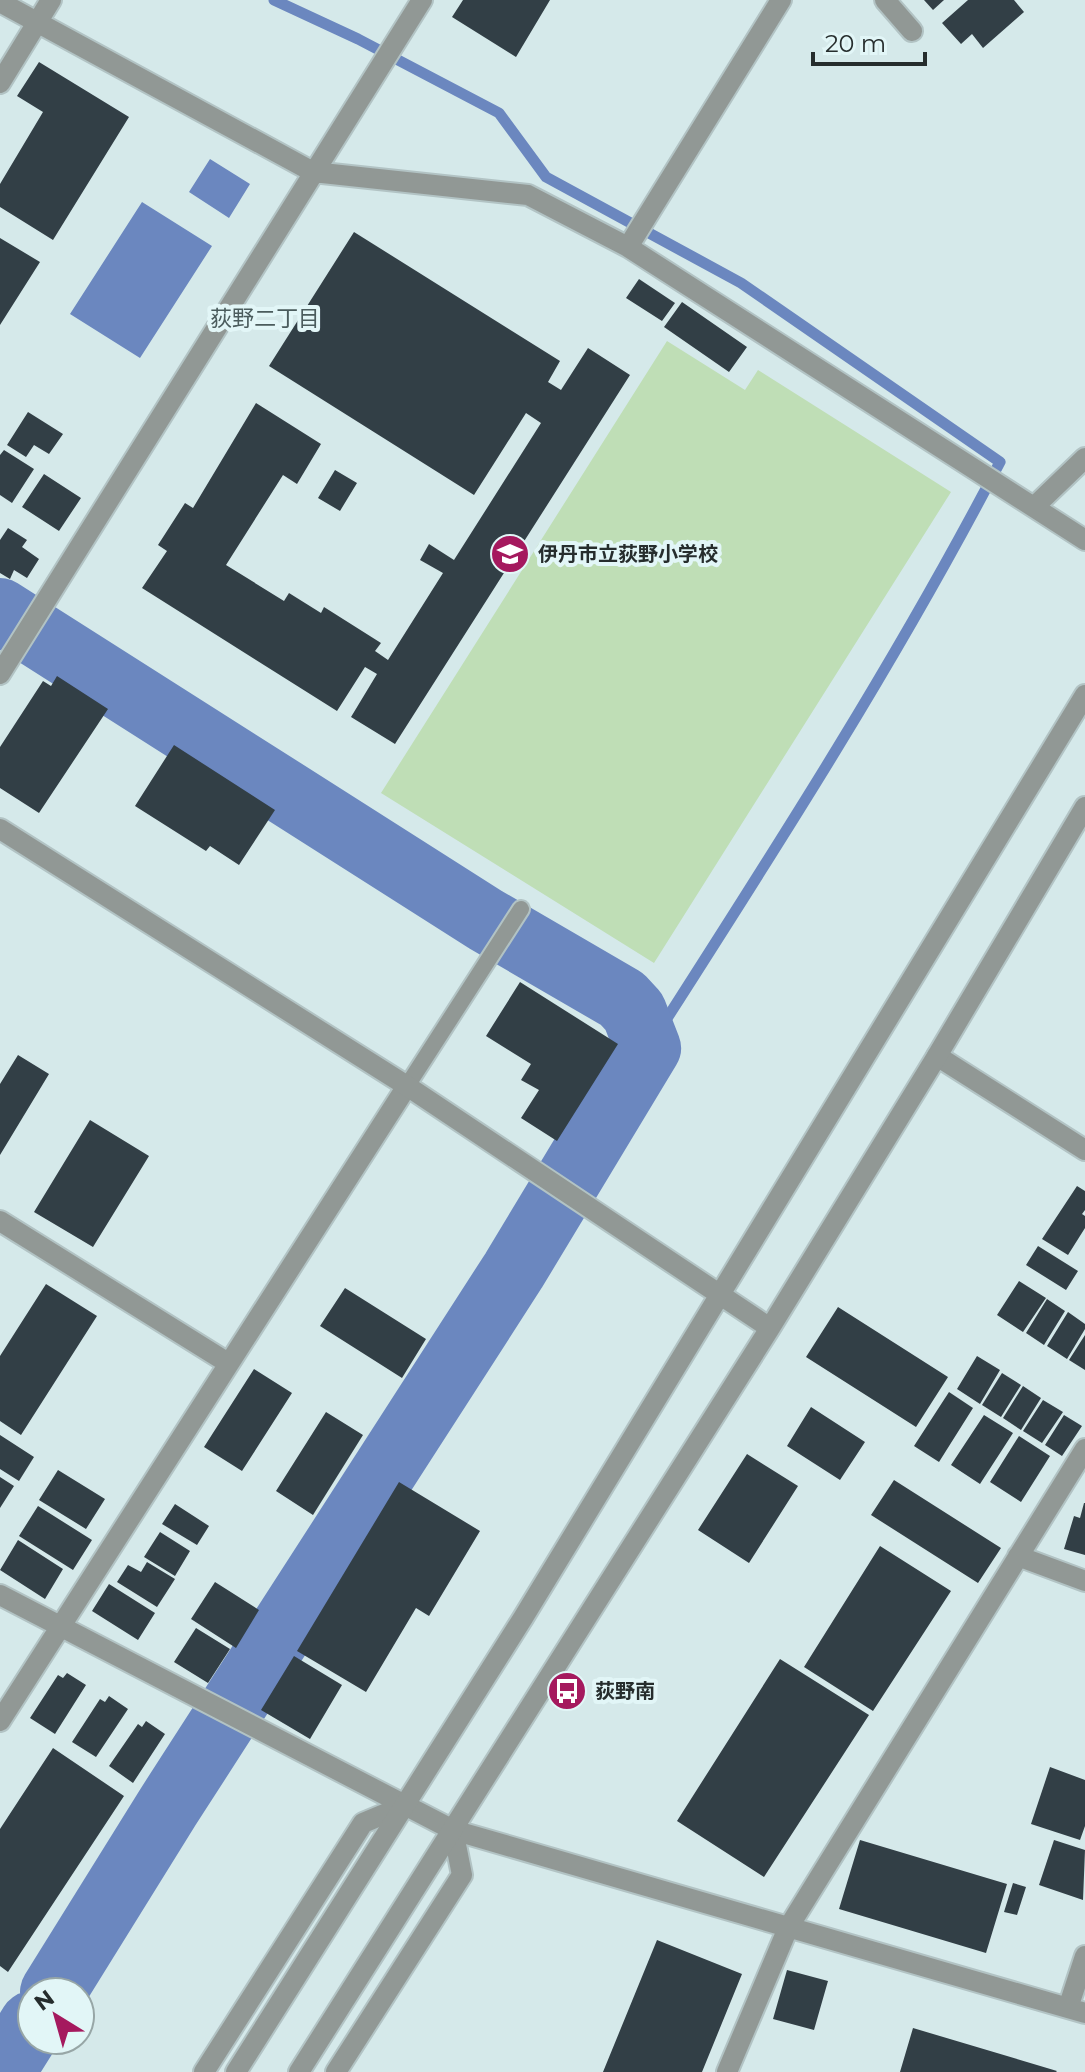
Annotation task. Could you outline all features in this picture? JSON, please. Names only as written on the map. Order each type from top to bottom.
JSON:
[{"type":"street","points":[[0,83],[51,0]]},
{"type":"street","points":[[0,674],[422,0]]},
{"type":"street","points":[[628,247],[781,0]]},
{"type":"street","points":[[885,0],[912,31]]},
{"type":"street","points":[[0,2],[313,172],[528,195],[628,247],[1085,540]]},
{"type":"street","points":[[1034,507],[1085,458]]},
{"type":"street","points":[[236,2072],[406,1805],[722,1295],[1085,695]]},
{"type":"street","points":[[299,2072],[770,1328],[1085,807]]},
{"type":"street","points":[[0,829],[407,1086],[770,1328]]},
{"type":"street","points":[[937,1056],[1085,1150]]},
{"type":"street","points":[[0,1721],[407,1086]]},
{"type":"street","points":[[0,1221],[228,1363]]},
{"type":"street","points":[[727,2072],[788,1928],[1085,1449]]},
{"type":"street","points":[[1018,1556],[1085,1581]]},
{"type":"street","points":[[0,1595],[453,1830],[1077,2010],[1085,1956]]},
{"type":"street","points":[[204,2072],[363,1823],[406,1805]]},
{"type":"street","points":[[336,2072],[462,1875],[453,1830]]},
{"type":"lane","points":[[407,1086],[521,909]]},
{"type":"green space","points":[[667,341],[745,390],[758,370],[951,492],[654,963],[381,793]]},
{"type":"water","points":[[210,159],[250,184],[229,218],[189,192]]},
{"type":"water","points":[[142,202],[212,246],[140,358],[70,314]]},
{"type":"building","points":[[463,0],[550,0],[516,57],[452,17]]},
{"type":"building","points":[[924,0],[944,0],[933,10]]},
{"type":"building","points":[[968,0],[1014,0],[1024,12],[983,48],[972,34],[961,44],[942,23]]},
{"type":"building","points":[[39,62],[129,117],[53,240],[0,207],[0,184],[43,112],[17,96]]},
{"type":"building","points":[[354,232],[560,361],[548,382],[561,390],[588,348],[630,375],[395,744],[351,717],[377,674],[365,667],[337,711],[142,588],[167,551],[158,545],[185,503],[193,508],[256,403],[321,444],[297,484],[283,475],[226,565],[284,601],[289,593],[321,613],[324,607],[381,643],[375,651],[388,660],[443,573],[420,560],[429,544],[454,560],[541,423],[526,413],[474,495],[269,366]]},
{"type":"building","points":[[0,238],[40,262],[0,325]]},
{"type":"building","points":[[639,279],[675,303],[662,321],[626,298]]},
{"type":"building","points":[[682,302],[747,347],[729,372],[664,327]]},
{"type":"building","points":[[28,412],[63,434],[49,454],[34,445],[26,457],[7,445]]},
{"type":"building","points":[[4,450],[34,469],[12,503],[0,495],[0,455]]},
{"type":"building","points":[[335,470],[357,483],[340,511],[318,498]]},
{"type":"building","points":[[44,474],[81,498],[59,531],[22,507]]},
{"type":"building","points":[[8,528],[27,540],[22,547],[39,559],[27,578],[14,570],[10,579],[0,573],[0,540]]},
{"type":"building","points":[[57,676],[108,709],[39,813],[0,788],[0,747],[43,681],[51,686]]},
{"type":"building","points":[[174,745],[275,810],[239,865],[210,846],[206,851],[135,806]]},
{"type":"building","points":[[520,982],[618,1044],[557,1141],[521,1118],[539,1090],[521,1080],[531,1064],[486,1036]]},
{"type":"building","points":[[18,1055],[49,1074],[0,1155],[0,1084]]},
{"type":"building","points":[[90,1120],[149,1156],[93,1247],[34,1212]]},
{"type":"building","points":[[1077,1186],[1085,1191],[1085,1210],[1082,1214],[1085,1216],[1085,1228],[1068,1255],[1042,1239]]},
{"type":"building","points":[[1038,1246],[1078,1271],[1066,1290],[1026,1265]]},
{"type":"building","points":[[1019,1281],[1046,1298],[1023,1332],[997,1315]]},
{"type":"building","points":[[46,1284],[97,1316],[21,1435],[0,1421],[0,1356]]},
{"type":"building","points":[[345,1288],[426,1339],[402,1378],[320,1326]]},
{"type":"building","points":[[1047,1299],[1065,1311],[1044,1345],[1026,1333]]},
{"type":"building","points":[[838,1307],[948,1377],[916,1427],[806,1357]]},
{"type":"building","points":[[1068,1312],[1085,1324],[1085,1329],[1067,1359],[1047,1346]]},
{"type":"building","points":[[1085,1335],[1085,1370],[1069,1360]]},
{"type":"building","points":[[977,1356],[1000,1370],[980,1404],[957,1389]]},
{"type":"building","points":[[254,1369],[292,1393],[242,1471],[204,1447]]},
{"type":"building","points":[[1002,1373],[1021,1385],[1001,1417],[982,1405]]},
{"type":"building","points":[[1023,1386],[1041,1398],[1021,1430],[1003,1418]]},
{"type":"building","points":[[949,1392],[973,1408],[939,1462],[914,1446]]},
{"type":"building","points":[[1043,1400],[1063,1412],[1042,1443],[1023,1431]]},
{"type":"building","points":[[811,1407],[865,1442],[840,1480],[787,1446]]},
{"type":"building","points":[[326,1412],[363,1435],[313,1515],[276,1491]]},
{"type":"building","points":[[984,1415],[1013,1433],[980,1484],[951,1465]]},
{"type":"building","points":[[1064,1415],[1082,1426],[1062,1456],[1045,1445]]},
{"type":"building","points":[[0,1435],[34,1457],[19,1481],[0,1469]]},
{"type":"building","points":[[1019,1436],[1050,1456],[1021,1502],[990,1482]]},
{"type":"building","points":[[747,1454],[798,1486],[749,1563],[698,1530]]},
{"type":"building","points":[[58,1470],[105,1499],[86,1529],[39,1500]]},
{"type":"building","points":[[0,1477],[14,1486],[0,1508]]},
{"type":"building","points":[[894,1480],[1001,1548],[978,1583],[871,1515]]},
{"type":"building","points":[[399,1482],[480,1531],[429,1616],[416,1608],[366,1692],[297,1651]]},
{"type":"building","points":[[1084,1503],[1085,1555],[1064,1549],[1074,1516],[1080,1518]]},
{"type":"building","points":[[175,1504],[209,1526],[197,1545],[162,1524]]},
{"type":"building","points":[[38,1506],[92,1540],[73,1570],[19,1536]]},
{"type":"building","points":[[160,1532],[190,1551],[175,1576],[144,1557]]},
{"type":"building","points":[[18,1540],[63,1569],[45,1599],[0,1570]]},
{"type":"building","points":[[880,1546],[951,1591],[873,1711],[804,1667]]},
{"type":"building","points":[[147,1562],[175,1579],[157,1607],[117,1582],[128,1565],[141,1572]]},
{"type":"building","points":[[215,1582],[259,1610],[236,1648],[191,1619]]},
{"type":"building","points":[[109,1584],[155,1613],[138,1640],[92,1611]]},
{"type":"building","points":[[196,1628],[230,1649],[208,1683],[174,1662]]},
{"type":"building","points":[[294,1656],[342,1685],[310,1739],[261,1710]]},
{"type":"building","points":[[780,1659],[869,1715],[764,1877],[677,1821]]},
{"type":"building","points":[[67,1673],[86,1685],[55,1734],[30,1718],[58,1675],[63,1678]]},
{"type":"building","points":[[109,1696],[128,1709],[96,1757],[72,1742],[100,1699],[105,1702]]},
{"type":"building","points":[[146,1721],[165,1734],[133,1783],[109,1766],[138,1724],[142,1727]]},
{"type":"building","points":[[53,1748],[124,1796],[8,1972],[0,1966],[0,1829]]},
{"type":"building","points":[[1050,1767],[1085,1780],[1085,1826],[1080,1840],[1031,1824]]},
{"type":"building","points":[[860,1840],[1007,1884],[986,1953],[839,1909]]},
{"type":"building","points":[[1054,1840],[1085,1850],[1083,1900],[1039,1885]]},
{"type":"building","points":[[1013,1883],[1026,1887],[1017,1915],[1004,1912]]},
{"type":"building","points":[[657,1940],[742,1974],[702,2072],[603,2072]]},
{"type":"building","points":[[787,1970],[828,1981],[814,2030],[773,2019]]},
{"type":"building","points":[[913,2028],[1057,2071],[900,2072]]},
{"type":"waterway","points":[[274,0],[358,39],[499,113],[546,177],[741,283],[1000,462],[875,686],[648,1048]]},
{"type":"waterway","points":[[0,611],[486,920],[622,999],[634,1012],[648,1048],[514,1270],[168,1807],[63,1976]]},
{"type":"waterway","points":[[2,2072],[16,2050]]},
{"type":"place","name":"伊丹市立荻野小学校","points":[[510,554]]},
{"type":"place","name":"荻野南","points":[[567,1691]]},
{"type":"district","name":"荻野二丁目","points":[[265,318]]}]
